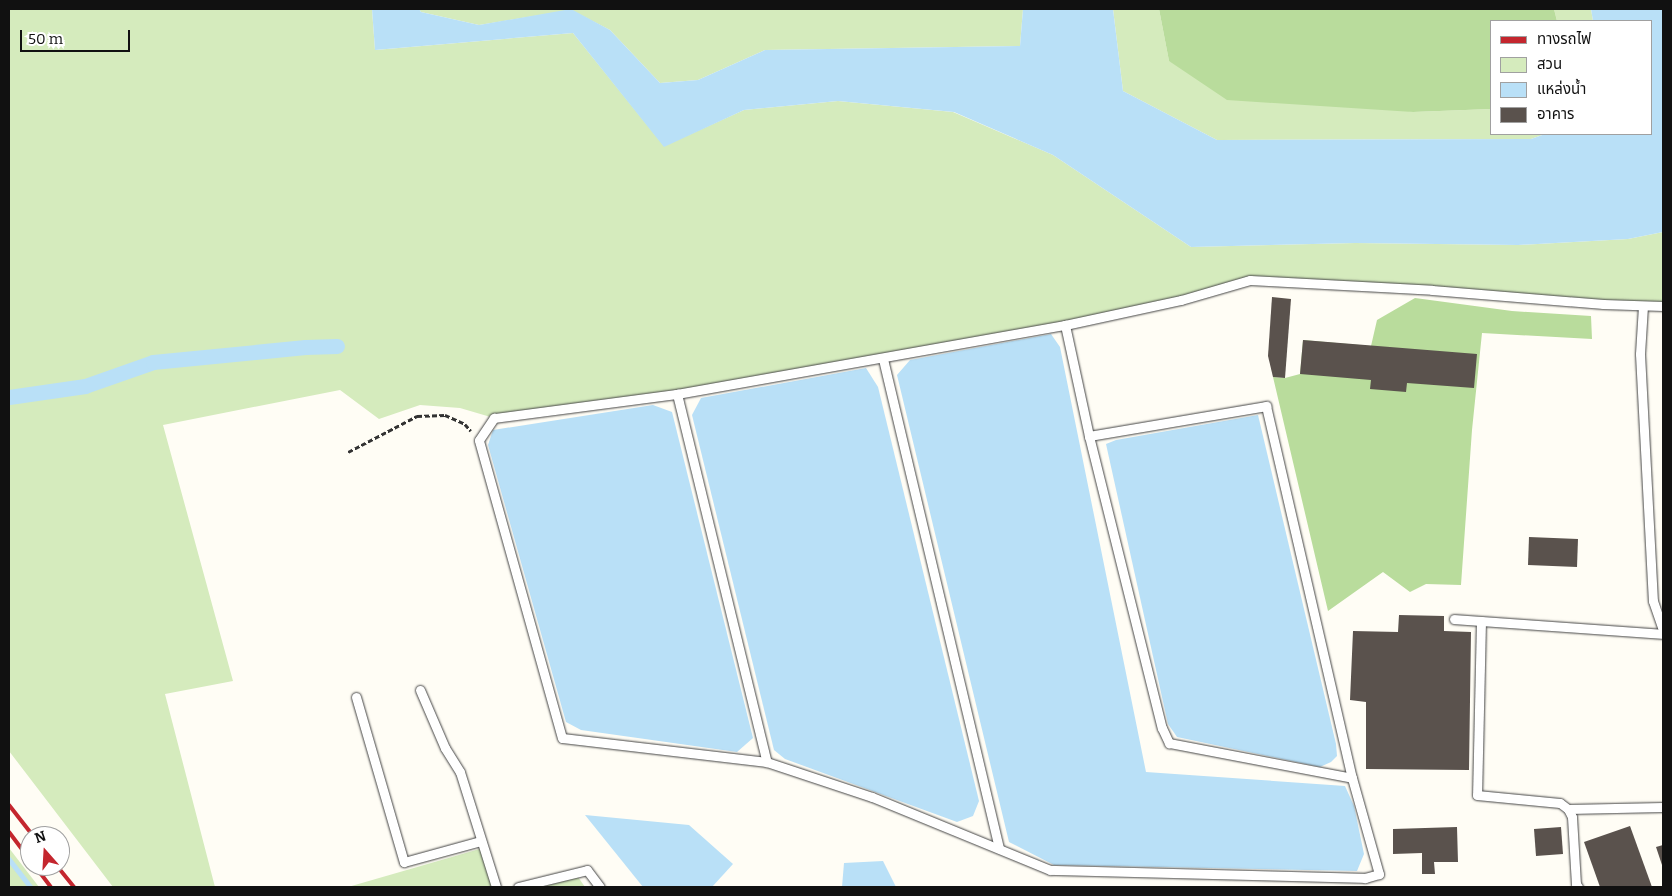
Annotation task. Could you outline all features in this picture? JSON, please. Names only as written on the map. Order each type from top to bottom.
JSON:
[{"type":"lane","points":[[1089,436],[1266,406],[1352,778],[1379,874],[1365,878],[1050,870],[872,797],[767,762],[562,738],[479,440],[494,418],[677,394],[883,359],[1066,325],[1181,300],[1250,280],[1432,290],[1603,304],[1663,306]]},
{"type":"lane","points":[[1643,306],[1640,354],[1653,591],[1654,601],[1663,630]]},
{"type":"lane","points":[[1066,325],[1089,436],[1162,728],[1170,743],[1352,778]]},
{"type":"lane","points":[[883,359],[999,848]]},
{"type":"lane","points":[[677,394],[767,762]]},
{"type":"lane","points":[[1454,619],[1663,634]]},
{"type":"lane","points":[[1480,621],[1476,795],[1560,804],[1568,809],[1572,817],[1576,884],[1578,887]]},
{"type":"lane","points":[[420,690],[445,748],[460,772],[496,887]]},
{"type":"lane","points":[[356,697],[404,862],[481,841]]},
{"type":"lane","points":[[1568,809],[1663,807]]},
{"type":"lane","points":[[518,887],[587,870],[600,887]]},
{"type":"path","points":[[348,452],[417,416],[445,415],[465,424],[479,440]]},
{"type":"green space","points":[[9,9],[372,9],[375,50],[573,33],[664,146],[744,110],[838,101],[953,112],[1053,155],[1191,247],[1355,243],[1518,245],[1628,239],[1663,232],[1663,306],[1250,280],[1181,300],[883,359],[494,418],[460,408],[420,405],[379,419],[340,390],[163,425],[233,681],[165,694],[215,887],[113,887],[70,831],[70,826],[66,826],[9,751]]},
{"type":"green space","points":[[419,9],[1023,9],[1020,46],[765,50],[698,80],[660,83],[610,30],[571,10],[479,25],[421,12]]},
{"type":"green space","points":[[1113,9],[1159,9],[1169,61],[1413,112],[1490,109],[1490,135],[1542,135],[1531,139],[1217,140],[1123,91]]},
{"type":"green space","points":[[1159,9],[1554,9],[1557,20],[1490,20],[1490,109],[1413,112],[1227,100],[1169,61]]},
{"type":"green space","points":[[1554,9],[1591,9],[1593,20],[1557,20]]},
{"type":"green space","points":[[1415,298],[1512,311],[1591,316],[1592,339],[1482,333],[1472,430],[1461,585],[1426,584],[1410,592],[1383,572],[1328,611],[1273,377],[1285,378],[1300,374],[1303,340],[1371,346],[1377,320]]},
{"type":"green space","points":[[9,848],[20,862],[20,876],[31,876],[39,887],[9,887]]},
{"type":"green space","points":[[483,848],[498,887],[348,887]]},
{"type":"green space","points":[[578,877],[585,887],[542,887]]},
{"type":"water","points":[[372,9],[419,9],[421,12],[479,25],[571,9],[610,30],[660,83],[698,80],[765,50],[1020,46],[1023,9],[1113,9],[1123,91],[1217,140],[1531,139],[1542,135],[1652,135],[1652,20],[1593,20],[1591,9],[1663,9],[1663,232],[1628,239],[1518,245],[1355,243],[1191,247],[1053,155],[954,112],[838,101],[744,110],[664,147],[573,33],[375,50]]},
{"type":"water","points":[[1051,334],[1060,347],[1146,772],[1345,786],[1354,806],[1364,854],[1357,871],[1054,865],[1009,842],[897,375],[910,360]]},
{"type":"water","points":[[866,368],[878,387],[979,801],[973,816],[957,822],[785,759],[774,750],[692,415],[701,398]]},
{"type":"water","points":[[653,405],[672,412],[753,738],[737,752],[581,730],[566,722],[488,445],[493,430]]},
{"type":"water","points":[[1258,415],[1336,744],[1337,756],[1331,762],[1320,767],[1177,737],[1168,724],[1106,444],[1116,440]]},
{"type":"water","points":[[585,815],[689,825],[733,864],[712,887],[643,887]]},
{"type":"water","points":[[883,861],[896,887],[842,887],[844,863]]},
{"type":"building","points":[[1272,297],[1291,299],[1285,378],[1273,377],[1268,356]]},
{"type":"building","points":[[1303,340],[1477,354],[1474,388],[1407,383],[1406,392],[1370,389],[1371,380],[1300,374]]},
{"type":"building","points":[[1529,537],[1578,539],[1577,567],[1528,565]]},
{"type":"building","points":[[1399,615],[1444,616],[1444,631],[1471,632],[1469,770],[1366,769],[1366,702],[1350,700],[1353,631],[1398,632]]},
{"type":"building","points":[[1630,826],[1652,887],[1600,887],[1584,842]]},
{"type":"building","points":[[1457,827],[1458,862],[1434,862],[1435,874],[1422,874],[1422,853],[1393,854],[1393,829]]},
{"type":"building","points":[[1561,827],[1563,854],[1536,856],[1534,829]]},
{"type":"building","points":[[1663,845],[1663,868],[1656,847]]},
{"type":"waterway","points":[[9,397],[85,386],[153,362],[305,347],[337,346]]},
{"type":"waterway","points":[[9,859],[31,887]]},
{"type":"railway","points":[[9,805],[25,826]]},
{"type":"railway","points":[[9,832],[20,847]]},
{"type":"railway","points":[[43,876],[51,887]]},
{"type":"railway","points":[[65,876],[74,887]]}]
